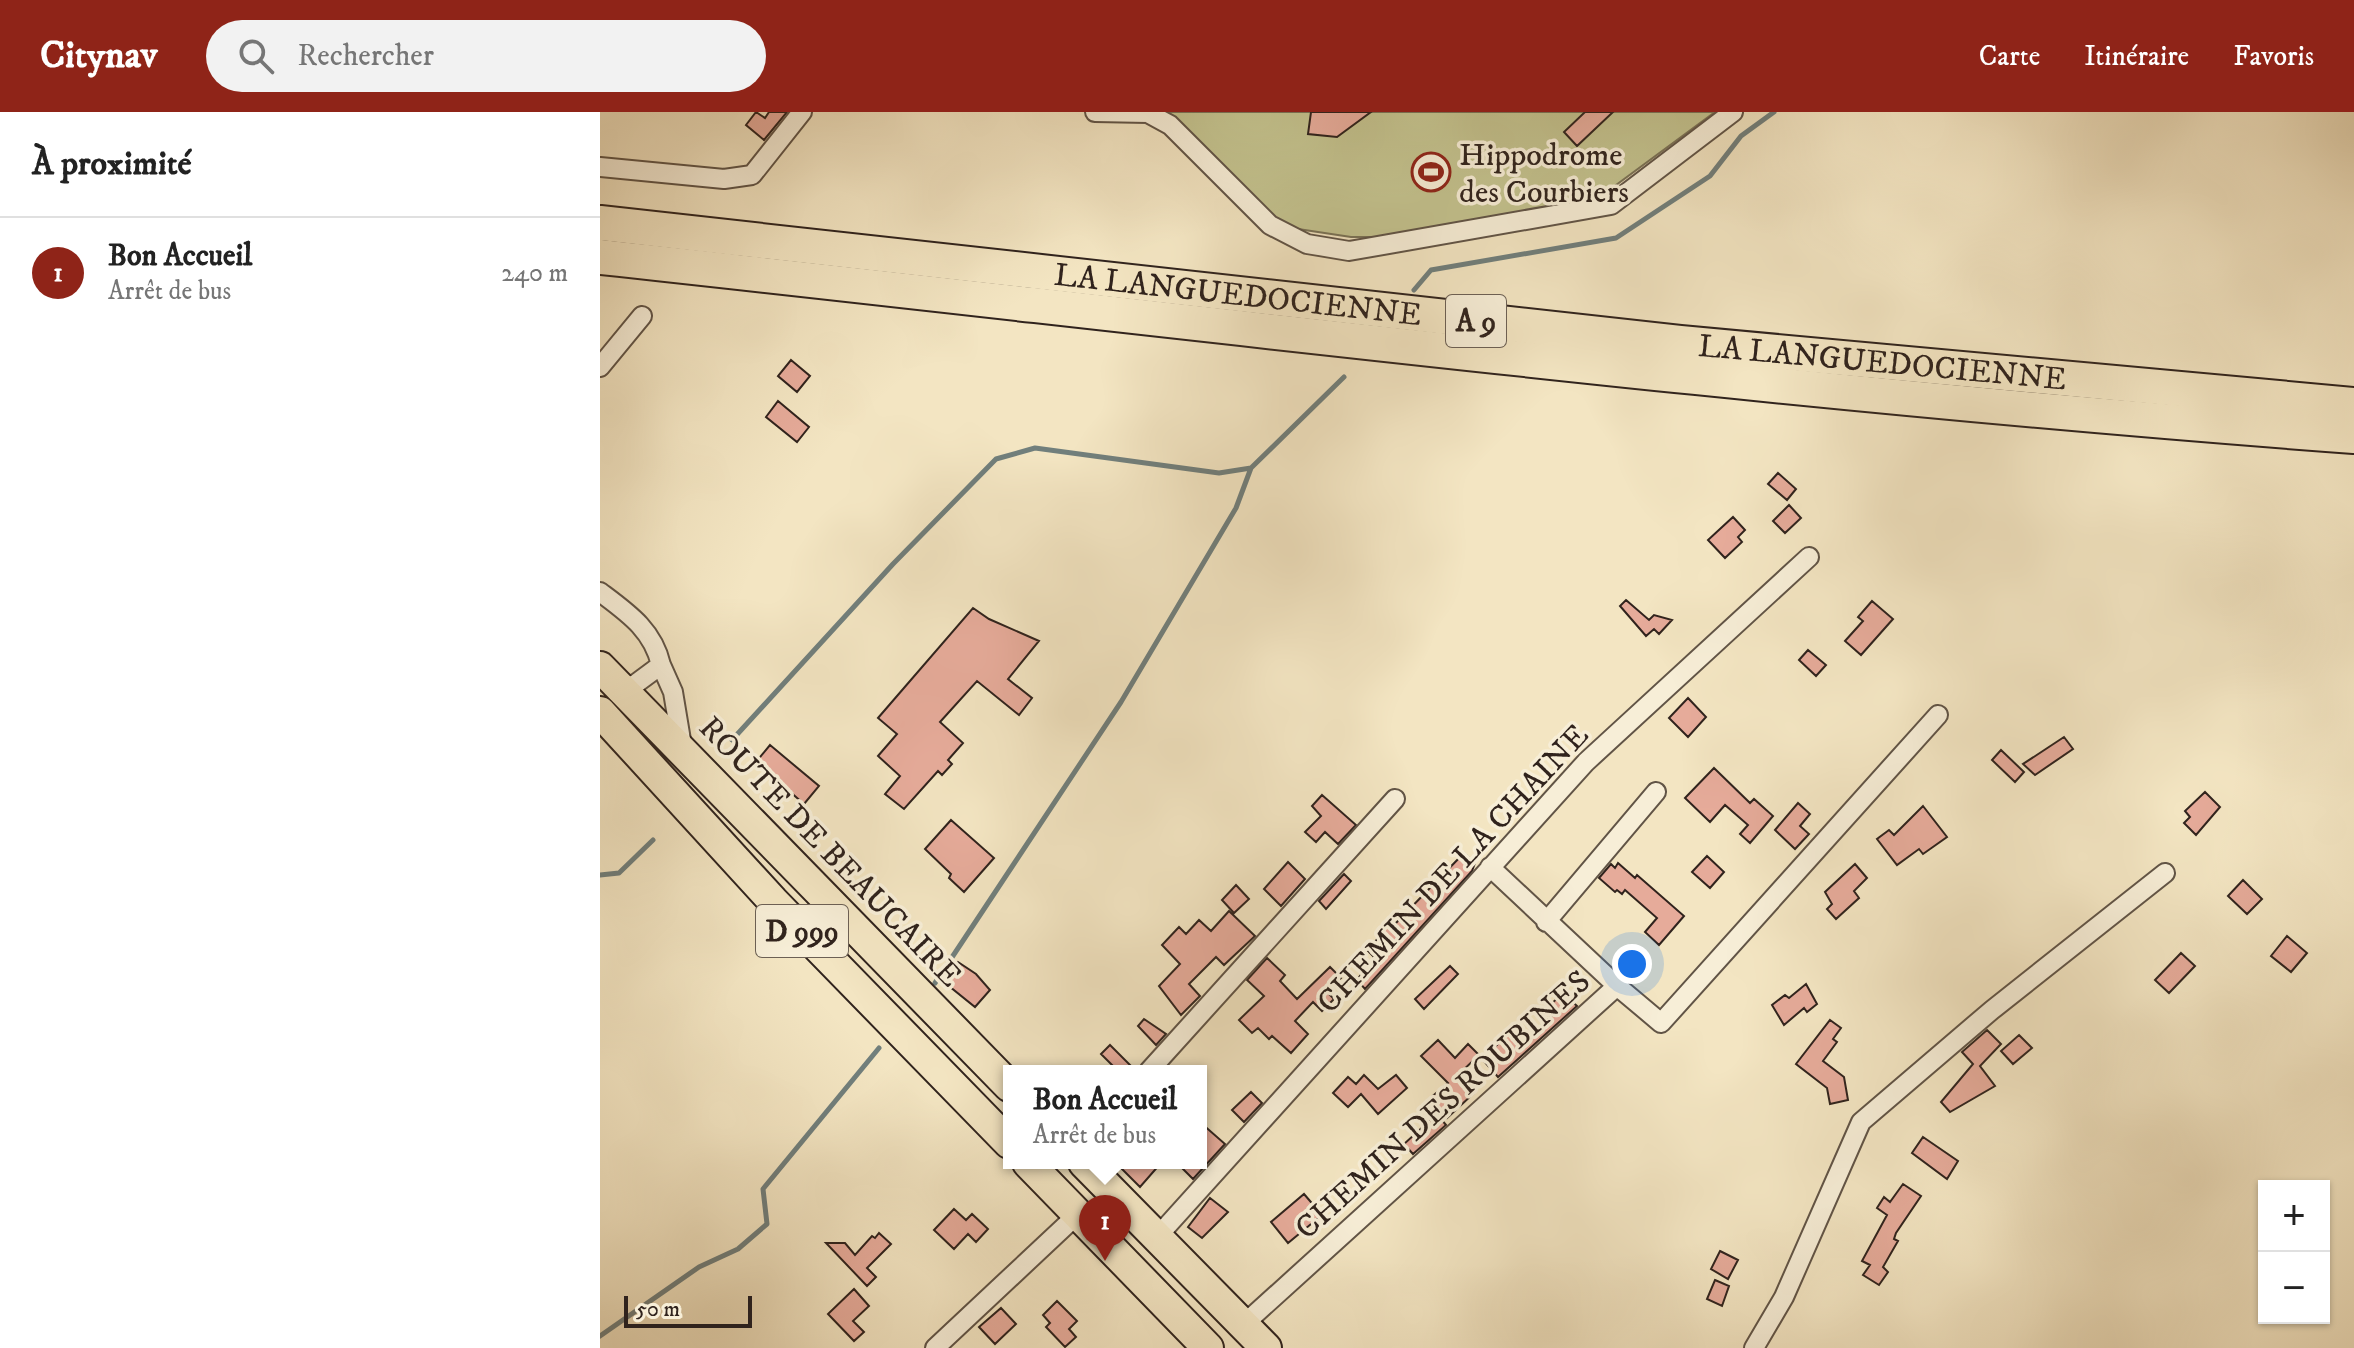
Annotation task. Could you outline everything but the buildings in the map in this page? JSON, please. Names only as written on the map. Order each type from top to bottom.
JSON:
[{"type":"highway","name":"LA LANGUEDOCIENNE","points":[[600,223],[1664,341],[2354,405]]},
{"type":"highway","name":"LA LANGUEDOCIENNE","points":[[600,257],[1650,372],[2189,424],[2354,436]]},
{"type":"main road","name":"ROUTE DE BEAUCAIRE","points":[[610,677],[1003,1080]]},
{"type":"main road","name":"D 999","points":[[604,723],[1003,1137]]},
{"type":"main road","points":[[1034,1169],[1208,1348]]},
{"type":"main road","points":[[1090,1169],[1266,1348]]},
{"type":"street","points":[[600,167],[724,179],[752,175],[802,112]]},
{"type":"street","points":[[1095,112],[1148,113],[1170,125],[1270,225],[1307,244],[1349,251],[1611,205],[1733,112]]},
{"type":"street","points":[[600,367],[642,316]]},
{"type":"street","name":"CHEMIN DE LA CHAINE","points":[[1157,1237],[1586,762],[1809,557]]},
{"type":"street","points":[[600,592],[633,617],[656,642],[661,665],[673,692],[676,724],[683,749]]},
{"type":"street","points":[[610,677],[634,685],[661,665]]},
{"type":"street","name":"CHEMIN DES ROUBINES","points":[[1243,1325],[1617,986],[1661,1023],[1938,715]]},
{"type":"street","points":[[1546,922],[1656,792]]},
{"type":"street","points":[[1154,1065],[1395,799]]},
{"type":"street","points":[[1490,867],[1617,986]]},
{"type":"street","points":[[1754,1348],[1784,1297],[1861,1122],[1992,1010],[2165,873]]},
{"type":"street","points":[[935,1348],[1078,1214]]},
{"type":"shaded area","name":"Hippodrome des Courbiers","points":[[1167,112],[1715,112],[1597,199],[1382,237],[1351,237],[1285,227]]},
{"type":"waterway","points":[[1414,290],[1431,270],[1616,238],[1710,176],[1741,136],[1774,112]]},
{"type":"waterway","points":[[732,740],[893,564],[996,459],[1035,448],[1219,473],[1251,468],[1344,377]]},
{"type":"waterway","points":[[935,983],[1121,702],[1236,508],[1251,468]]},
{"type":"waterway","points":[[600,875],[619,873],[653,840]]},
{"type":"waterway","points":[[600,1336],[699,1267],[738,1249],[767,1224],[763,1189],[879,1048]]},
{"type":"place","name":"Hippodrome des Courbiers","points":[[1431,172]]},
{"type":"place","name":"Bon Accueil","points":[[1105,1261]]}]
